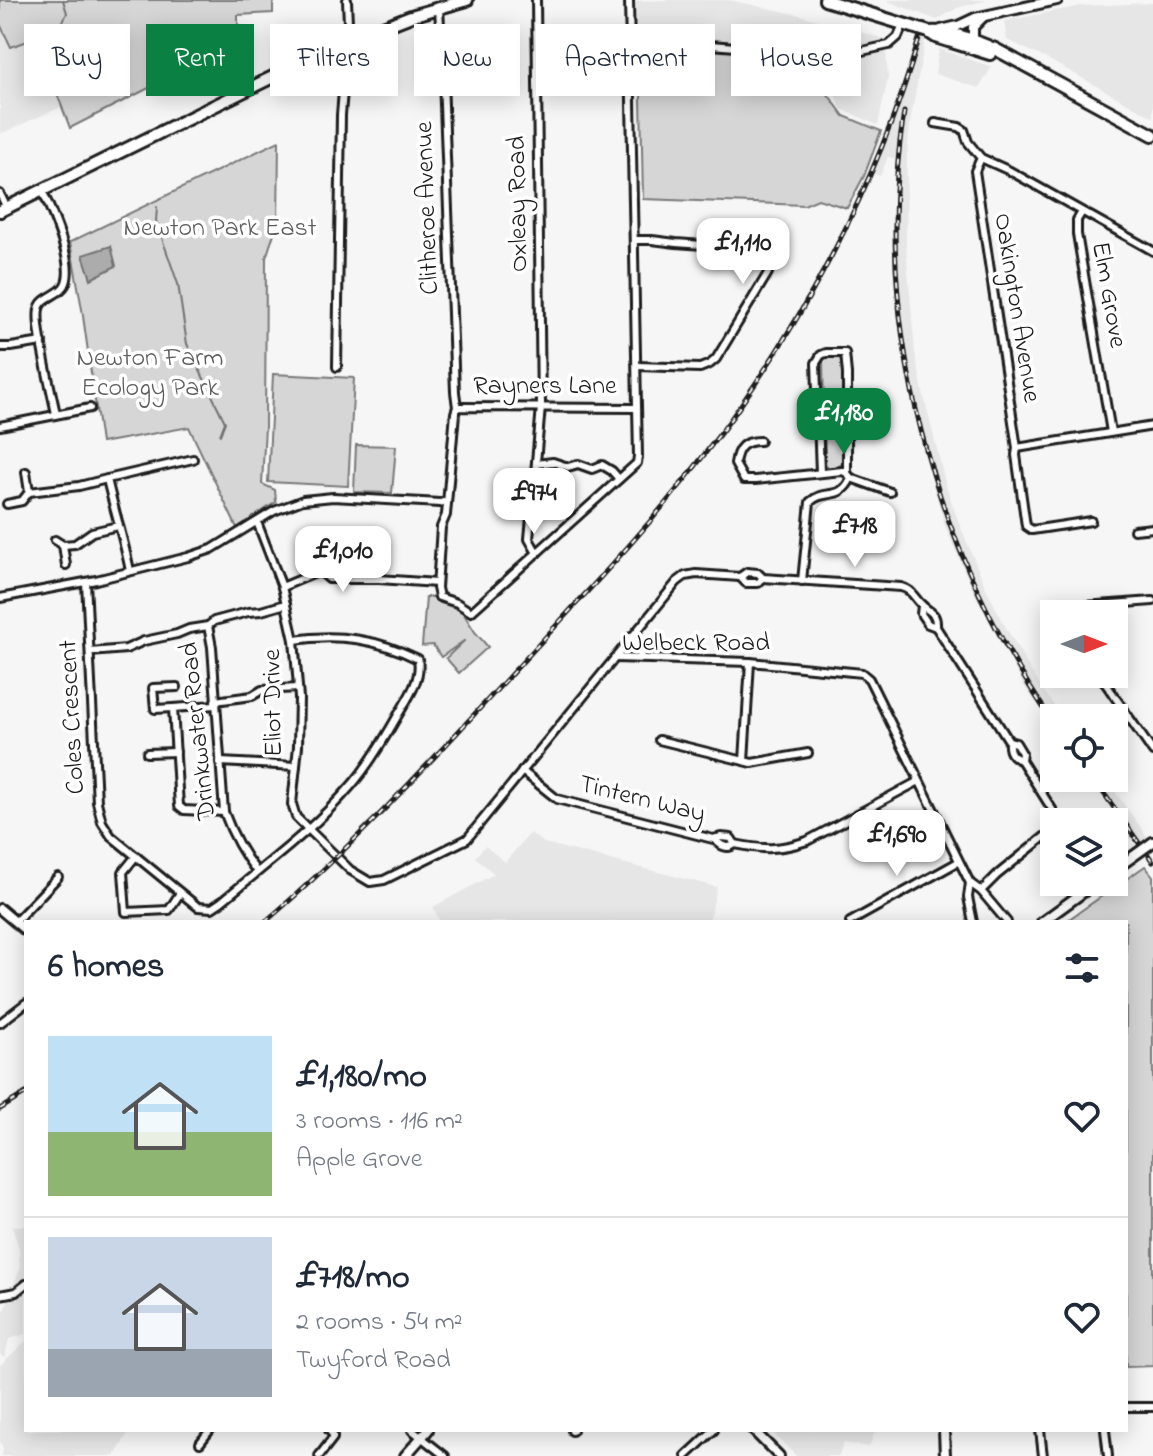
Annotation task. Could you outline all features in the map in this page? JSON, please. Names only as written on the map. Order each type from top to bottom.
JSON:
[{"type":"main road","points":[[391,24],[441,5],[467,0]]},
{"type":"main road","points":[[833,1],[975,45]]},
{"type":"main road","points":[[933,31],[936,37],[949,42],[995,49],[1153,135]]},
{"type":"main road","points":[[3,209],[270,79]]},
{"type":"street","points":[[347,0],[348,24]]},
{"type":"street","name":"Oxleay Road","points":[[536,0],[541,407],[529,539],[537,553]]},
{"type":"street","name":"Rayners Lane","points":[[629,0],[629,24]]},
{"type":"street","points":[[933,31],[958,26],[975,18],[1057,0]]},
{"type":"street","name":"Clitheroe Avenue","points":[[441,5],[457,407]]},
{"type":"street","points":[[975,45],[974,25],[983,17]]},
{"type":"street","points":[[715,45],[844,53],[889,45],[898,37],[903,25]]},
{"type":"street","points":[[337,367],[343,96]]},
{"type":"street","name":"Rayners Lane","points":[[437,583],[457,407],[637,408],[630,96]]},
{"type":"street","points":[[935,123],[959,127],[981,158],[1153,251]]},
{"type":"street","name":"Oakington Avenue","points":[[981,158],[975,171],[1026,526],[1032,530],[1091,521]]},
{"type":"street","points":[[42,190],[60,232],[68,276],[64,287],[44,300],[39,308],[42,342],[56,414]]},
{"type":"street","points":[[0,194],[3,209]]},
{"type":"street","name":"Elm Grove","points":[[1082,212],[1077,220],[1077,234],[1111,432]]},
{"type":"street","points":[[634,240],[756,249],[768,263],[768,273],[716,359],[700,368],[637,366]]},
{"type":"street","points":[[0,347],[42,342]]},
{"type":"street","points":[[802,581],[810,502],[815,497],[844,490],[849,476],[846,357],[845,353],[840,352],[821,355],[816,363],[820,473]]},
{"type":"street","points":[[0,426],[90,408]]},
{"type":"street","points":[[379,579],[381,557],[317,552],[320,571],[329,579],[437,583],[439,597],[471,612],[635,466],[638,460],[637,408]]},
{"type":"street","points":[[1017,448],[1153,426]]},
{"type":"street","points":[[760,441],[746,442],[738,451],[735,464],[744,480],[842,471],[890,492]]},
{"type":"street","points":[[7,504],[22,501],[29,492],[79,486],[193,459]]},
{"type":"street","points":[[536,464],[553,462],[568,467],[578,464],[592,469],[602,465],[612,471],[618,481]]},
{"type":"street","points":[[26,472],[29,492]]},
{"type":"street","points":[[107,479],[130,571]]},
{"type":"street","points":[[0,598],[86,582],[212,549],[289,504],[333,497],[446,501]]},
{"type":"street","name":"Eliot Drive","points":[[257,522],[278,571],[294,640],[298,688],[292,804],[296,817],[309,830]]},
{"type":"street","points":[[55,540],[63,545],[75,544],[92,532],[118,526]]},
{"type":"street","points":[[1134,530],[1153,528]]},
{"type":"street","points":[[63,545],[66,565]]},
{"type":"street","points":[[282,587],[320,571]]},
{"type":"street","points":[[615,658],[685,576],[740,577],[746,583],[758,583],[763,578],[908,589],[922,606],[921,614],[928,624],[936,627],[1009,741],[1008,749],[1014,758],[1021,760],[1051,808]]},
{"type":"street","name":"Coles Crescent","points":[[86,582],[97,802],[102,822],[111,836],[198,907],[212,908],[309,830],[352,786],[392,724],[420,669],[418,659],[374,642],[322,636],[294,640]]},
{"type":"street","points":[[1128,604],[1153,601]]},
{"type":"street","points":[[90,652],[126,649],[144,641],[208,626],[214,621],[286,604]]},
{"type":"street","name":"Drinkwater Road","points":[[208,626],[224,812],[243,854],[257,872]]},
{"type":"street","points":[[631,636],[642,658]]},
{"type":"street","name":"Welbeck Road","points":[[309,830],[350,870],[370,882],[384,880],[467,839],[615,658],[750,662],[862,673],[869,679],[970,883],[981,891],[1005,920]]},
{"type":"street","points":[[744,761],[750,662]]},
{"type":"street","points":[[177,687],[153,688],[155,709],[215,703],[252,696],[262,690],[298,688]]},
{"type":"street","points":[[1109,688],[1153,752]]},
{"type":"street","points":[[173,708],[179,806],[184,810],[224,812]]},
{"type":"street","points":[[659,740],[759,763],[808,753]]},
{"type":"street","points":[[147,753],[176,752]]},
{"type":"street","points":[[220,762],[296,766]]},
{"type":"street","name":"Tintern Way","points":[[522,771],[557,799],[715,839],[724,847],[735,844],[767,850],[807,841],[919,781]]},
{"type":"street","points":[[981,891],[1040,840]]},
{"type":"street","points":[[1128,860],[1153,842]]},
{"type":"street","points":[[136,856],[123,872],[126,912],[169,910],[180,893]]},
{"type":"street","points":[[854,920],[958,862]]},
{"type":"street","points":[[16,921],[58,877]]},
{"type":"street","name":"Welbeck Road","points":[[970,883],[968,897],[973,920]]},
{"type":"street","points":[[1045,920],[1078,896]]},
{"type":"street","points":[[0,909],[24,929]]},
{"type":"street","points":[[0,1023],[24,1005]]},
{"type":"street","points":[[0,1295],[16,1292],[24,1286]]},
{"type":"street","points":[[1128,1407],[1153,1407]]},
{"type":"street","points":[[200,1443],[208,1432]]},
{"type":"street","points":[[319,1456],[333,1438],[330,1432]]},
{"type":"street","points":[[686,1456],[712,1432]]},
{"type":"street","points":[[755,1432],[779,1456]]},
{"type":"street","points":[[944,1432],[945,1456]]},
{"type":"street","points":[[1040,1432],[1043,1456]]},
{"type":"street","points":[[1105,1432],[1108,1456]]},
{"type":"street","points":[[405,1456],[424,1434],[445,1456]]},
{"type":"shaded area","points":[[729,0],[832,24],[731,24],[731,41],[715,41],[715,24],[637,24],[636,1]]},
{"type":"shaded area","points":[[885,0],[987,0],[957,8],[937,20]]},
{"type":"shaded area","points":[[1153,3],[1153,117],[1007,40],[1004,21],[1081,6]]},
{"type":"shaded area","points":[[0,24],[11,47],[24,42],[24,96],[57,96],[61,107],[0,134]]},
{"type":"shaded area","points":[[861,32],[885,39],[888,78],[878,125],[841,109],[835,96],[861,96]]},
{"type":"shaded area","points":[[919,39],[925,40],[907,156],[906,246],[915,353],[946,486],[959,523],[1003,622],[1040,688],[1053,704],[1040,704],[1040,708],[1023,684],[973,590],[945,526],[919,433],[899,311],[895,256],[897,159],[888,157],[880,176],[871,173]]},
{"type":"shaded area","points":[[939,49],[992,67],[979,88],[935,74]]},
{"type":"shaded area","points":[[111,246],[116,266],[91,279],[83,255]]},
{"type":"shaded area","points":[[1100,792],[1115,792],[1127,808],[1112,808]]},
{"type":"shaded area","points":[[1128,810],[1149,839],[1139,846],[1128,831]]},
{"type":"shaded area","points":[[530,833],[544,843],[717,887],[709,920],[439,920],[433,907],[494,874],[475,857],[485,846],[505,862]]},
{"type":"shaded area","points":[[12,1226],[24,1226],[24,1335],[9,1339],[5,1357],[0,1355],[0,1321],[20,1269],[19,1248]]},
{"type":"shaded area","points":[[24,1343],[24,1432],[129,1432],[115,1456],[2,1456],[0,1365]]},
{"type":"shaded area","points":[[772,1432],[875,1432],[869,1447],[843,1443],[839,1456],[796,1456]]},
{"type":"green space","points":[[0,0],[273,0],[273,13],[238,15],[238,24],[146,24],[146,90],[70,128],[58,96],[130,96],[130,24],[24,24],[24,42],[11,47],[0,24]]},
{"type":"green space","points":[[715,49],[731,50],[731,96],[829,96],[844,116],[881,131],[864,176],[847,208],[818,199],[804,205],[643,199],[641,96],[715,96]]},
{"type":"green space","points":[[279,141],[278,221],[266,258],[262,484],[275,490],[276,502],[237,528],[189,427],[101,443],[70,242]]},
{"type":"green space","points":[[842,359],[844,461],[831,469],[826,467],[825,459],[823,360]]},
{"type":"green space","points":[[273,374],[354,378],[348,486],[268,482]]},
{"type":"green space","points":[[356,445],[396,446],[392,493],[354,492]]},
{"type":"green space","points":[[321,556],[376,557],[376,579],[323,575]]},
{"type":"green space","points":[[426,597],[439,597],[457,603],[488,647],[459,673],[446,658],[465,640],[441,657],[433,645],[422,646]]},
{"type":"green space","points":[[1145,866],[1153,876],[1153,1366],[1128,1367],[1128,920],[1068,920],[1102,896],[1128,896],[1128,878]]},
{"type":"waterway","points":[[62,24],[67,13],[63,0]]},
{"type":"waterway","points":[[157,207],[156,221],[178,284],[187,344],[225,422],[220,435]]},
{"type":"railway","points":[[267,920],[363,831],[425,767],[614,562],[707,451],[774,356],[832,255],[881,149],[919,39]]},
{"type":"railway","points":[[904,112],[896,191],[896,272],[905,352],[921,431],[945,509],[975,584],[1011,656],[1042,704]]},
{"type":"railway","points":[[1103,792],[1139,843]]},
{"type":"railway","points":[[1149,856],[1153,862]]},
{"type":"railway","points":[[0,1109],[24,1094]]},
{"type":"park label","name":"Newton Park East","points":[[220,229]]},
{"type":"park label","name":"Newton Farm Ecology Park","points":[[150,374]]}]
